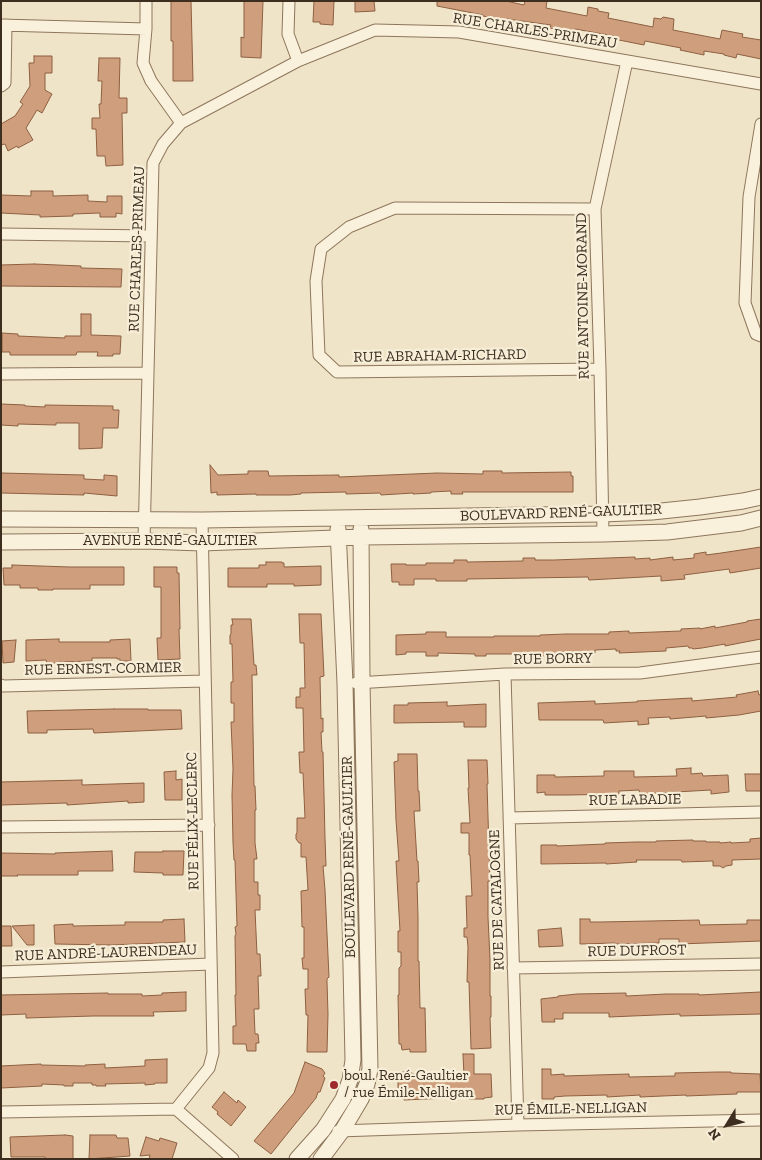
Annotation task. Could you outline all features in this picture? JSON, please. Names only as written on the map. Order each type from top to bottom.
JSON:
[{"type":"street","points":[[146,1],[143,63],[150,81],[181,123]]},
{"type":"street","points":[[289,1],[288,34],[298,61]]},
{"type":"street","points":[[1,86],[5,83],[4,25],[146,29]]},
{"type":"street","name":"RUE CHARLES-PRIMEAU","points":[[144,541],[154,163],[163,144],[181,123],[298,61],[375,30],[460,32],[761,84]]},
{"type":"street","name":"RUE ANTOINE-MORAND","points":[[603,534],[595,209],[627,61]]},
{"type":"street","points":[[761,124],[749,197],[744,303],[756,334],[761,336]]},
{"type":"street","name":"RUE ABRAHAM-RICHARD","points":[[595,209],[395,208],[349,227],[321,249],[316,281],[319,355],[337,372],[600,369]]},
{"type":"street","points":[[1,234],[151,236]]},
{"type":"street","points":[[1,374],[148,373]]},
{"type":"street","name":"BOULEVARD RENÉ-GAULTIER","points":[[297,1159],[323,1130],[342,1099],[350,1080],[353,1060],[345,683],[338,518],[652,512],[700,508],[761,498]]},
{"type":"street","name":"AVENUE RENÉ-GAULTIER","points":[[1,519],[202,520],[338,518]]},
{"type":"street","name":"BOULEVARD RENÉ-GAULTIER","points":[[321,1159],[342,1131],[361,1099],[367,1084],[370,1068],[362,682],[361,518]]},
{"type":"street","name":"BOULEVARD RENÉ-GAULTIER","points":[[339,538],[667,532],[741,523],[761,518]]},
{"type":"street","name":"RUE FÉLIX-LECLERC","points":[[176,1109],[209,1068],[213,1053],[202,520]]},
{"type":"street","name":"AVENUE RENÉ-GAULTIER","points":[[1,542],[202,542],[339,538]]},
{"type":"street","name":"RUE BORRY","points":[[345,683],[505,674],[640,673],[761,657]]},
{"type":"street","name":"RUE DE CATALOGNE","points":[[505,674],[518,1125]]},
{"type":"street","name":"RUE ERNEST-CORMIER","points":[[1,685],[205,681]]},
{"type":"street","name":"RUE LABADIE","points":[[509,818],[761,812]]},
{"type":"street","points":[[1,827],[209,825]]},
{"type":"street","name":"RUE ANDRÉ-LAURENDEAU","points":[[1,972],[211,964]]},
{"type":"street","name":"RUE DUFROST","points":[[514,968],[761,964]]},
{"type":"street","points":[[1,1112],[176,1109],[233,1159]]},
{"type":"street","name":"RUE ÉMILE-NELLIGAN","points":[[323,1130],[761,1120]]},
{"type":"building","points":[[171,1],[191,1],[193,81],[173,81]]},
{"type":"building","points":[[244,1],[263,1],[261,58],[241,57],[241,37],[244,38]]},
{"type":"building","points":[[314,1],[334,1],[333,25],[313,22]]},
{"type":"building","points":[[355,1],[374,1],[375,11],[355,12]]},
{"type":"building","points":[[437,1],[506,1],[524,5],[525,1],[547,1],[546,8],[587,16],[588,7],[609,13],[608,18],[653,27],[654,18],[661,19],[663,17],[674,19],[673,30],[720,39],[722,30],[743,34],[742,37],[761,40],[761,59],[737,54],[736,58],[704,51],[704,55],[680,50],[681,48],[645,41],[644,45],[614,39],[614,36],[575,29],[574,33],[550,28],[551,25],[507,19],[506,23],[483,15],[437,6]]},
{"type":"building","points":[[34,56],[52,56],[52,73],[45,73],[45,90],[52,94],[42,113],[37,110],[26,128],[33,140],[8,151],[5,144],[1,145],[1,124],[15,116],[23,104],[20,102],[30,86],[29,63],[34,63]]},
{"type":"building","points":[[99,58],[120,58],[119,98],[127,98],[127,113],[122,113],[123,165],[106,166],[105,156],[97,156],[96,129],[92,129],[92,118],[100,118],[99,104],[101,104],[102,81],[98,81]]},
{"type":"building","points":[[31,191],[53,191],[53,196],[88,195],[88,201],[107,202],[107,196],[122,196],[122,214],[116,213],[116,217],[100,217],[100,213],[40,217],[40,215],[1,213],[1,195],[31,196]]},
{"type":"building","points":[[34,264],[122,269],[121,287],[1,286],[1,265]]},
{"type":"building","points":[[81,314],[91,314],[91,335],[121,336],[120,354],[97,356],[98,352],[77,352],[76,355],[10,355],[10,352],[2,352],[2,333],[18,334],[18,336],[65,338],[65,336],[81,336]]},
{"type":"building","points":[[1,404],[45,407],[45,405],[113,406],[113,410],[119,410],[118,428],[103,428],[102,448],[79,449],[79,423],[1,425]]},
{"type":"building","points":[[210,465],[218,475],[248,474],[248,471],[268,471],[269,476],[339,475],[339,477],[437,473],[483,474],[483,471],[502,471],[502,473],[571,472],[571,476],[573,476],[573,492],[462,492],[463,494],[451,494],[451,491],[381,495],[380,493],[346,494],[346,492],[290,495],[217,495],[217,492],[211,493]]},
{"type":"building","points":[[1,473],[84,475],[84,479],[104,480],[104,475],[117,476],[117,496],[84,493],[84,495],[1,493]]},
{"type":"building","points":[[761,547],[761,568],[730,573],[729,569],[684,575],[685,579],[661,581],[661,576],[589,580],[588,577],[467,579],[467,581],[414,579],[414,585],[399,585],[399,582],[392,582],[391,564],[426,565],[426,563],[454,563],[454,560],[467,560],[467,562],[523,561],[523,558],[554,560],[635,557],[635,559],[650,558],[650,560],[673,557],[673,560],[694,558],[694,554],[706,552],[706,555]]},
{"type":"building","points":[[266,562],[282,562],[284,567],[321,566],[321,585],[267,584],[267,587],[228,587],[228,568],[259,568],[259,565],[266,565]]},
{"type":"building","points":[[12,565],[124,567],[124,585],[90,585],[90,589],[38,590],[38,588],[20,588],[20,585],[4,585],[3,568],[12,568]]},
{"type":"building","points":[[154,567],[177,567],[177,573],[179,573],[180,659],[158,660],[157,638],[161,638],[161,587],[154,587]]},
{"type":"building","points":[[299,614],[321,614],[324,676],[320,677],[321,719],[323,718],[323,732],[321,732],[326,866],[323,866],[329,977],[327,979],[327,1052],[307,1052],[308,1015],[306,1015],[305,989],[308,989],[308,969],[303,969],[302,958],[304,958],[304,927],[302,927],[301,891],[308,890],[306,857],[301,857],[301,843],[296,839],[297,818],[305,818],[303,773],[300,773],[299,752],[304,752],[303,708],[296,708],[296,697],[300,697],[300,688],[305,688],[304,643],[300,643]]},
{"type":"building","points":[[232,619],[251,619],[254,665],[256,665],[257,675],[252,675],[256,810],[255,843],[257,859],[254,859],[254,882],[258,882],[258,895],[260,895],[260,910],[255,910],[257,954],[260,954],[261,976],[258,976],[259,1009],[254,1009],[255,1034],[258,1034],[259,1043],[256,1043],[256,1051],[247,1051],[246,1044],[233,1044],[233,1026],[236,1026],[235,927],[237,926],[232,795],[231,722],[234,722],[234,703],[231,703],[231,682],[233,682],[230,635],[231,625],[233,625]]},
{"type":"building","points":[[761,619],[761,639],[725,646],[725,644],[693,649],[688,646],[666,648],[666,651],[619,653],[620,651],[616,651],[616,649],[595,650],[595,653],[559,652],[559,655],[540,656],[540,654],[486,654],[486,656],[475,656],[475,654],[438,653],[438,656],[426,656],[426,652],[406,652],[406,654],[396,655],[396,635],[426,634],[426,632],[446,632],[446,637],[609,634],[609,632],[629,631],[629,633],[681,631],[681,629],[700,629],[715,626],[715,628]]},
{"type":"building","points":[[59,639],[59,642],[110,642],[110,640],[130,639],[131,661],[120,661],[117,658],[92,658],[92,661],[59,663],[47,663],[46,660],[26,661],[26,640]]},
{"type":"building","points":[[16,640],[14,662],[3,663],[2,641]]},
{"type":"building","points":[[758,691],[759,695],[761,694],[761,711],[739,715],[706,718],[706,716],[670,719],[670,717],[648,718],[649,724],[638,725],[638,721],[604,723],[603,720],[539,720],[538,703],[595,701],[595,704],[692,698],[692,701],[737,697],[736,695]]},
{"type":"building","points":[[447,702],[447,706],[486,704],[486,727],[464,727],[464,722],[394,723],[394,705]]},
{"type":"building","points":[[181,710],[182,729],[94,733],[93,729],[47,730],[47,733],[28,733],[27,711]]},
{"type":"building","points":[[398,754],[417,754],[420,811],[414,811],[419,882],[417,882],[418,961],[420,1008],[425,1008],[426,1052],[410,1052],[410,1049],[402,1050],[401,1044],[399,1044],[398,995],[401,952],[398,952],[398,931],[400,931],[396,861],[399,861],[394,762],[398,761]]},
{"type":"building","points":[[468,760],[487,760],[490,881],[488,881],[488,917],[491,1048],[471,1049],[469,982],[467,982],[468,947],[467,937],[464,937],[464,928],[467,928],[466,896],[472,896],[469,833],[461,833],[461,823],[470,823]]},
{"type":"building","points":[[691,768],[691,774],[702,773],[703,776],[728,775],[729,792],[711,794],[711,790],[640,794],[639,790],[619,791],[619,794],[545,795],[545,792],[537,793],[537,775],[555,775],[555,777],[604,776],[604,771],[634,771],[634,777],[677,776],[676,769]]},
{"type":"building","points":[[176,771],[176,780],[182,779],[182,800],[165,800],[164,772]]},
{"type":"building","points":[[745,774],[761,774],[761,791],[746,791]]},
{"type":"building","points":[[82,780],[82,785],[144,783],[144,802],[1,805],[1,782]]},
{"type":"building","points":[[761,838],[761,859],[732,860],[732,865],[723,868],[713,866],[713,861],[682,862],[681,860],[636,860],[637,862],[606,864],[541,864],[541,845],[557,846],[693,840],[731,843],[750,842],[750,839]]},
{"type":"building","points":[[112,851],[113,871],[78,871],[78,875],[1,876],[1,853],[55,854]]},
{"type":"building","points":[[184,851],[183,875],[134,872],[135,852]]},
{"type":"building","points":[[184,919],[185,942],[111,945],[55,944],[54,925],[125,925],[125,922],[163,922],[163,920]]},
{"type":"building","points":[[580,919],[590,919],[590,922],[699,920],[700,925],[747,924],[747,920],[761,920],[761,941],[679,944],[679,939],[659,939],[659,943],[580,944]]},
{"type":"building","points":[[34,925],[34,945],[27,945],[12,926]]},
{"type":"building","points":[[1,926],[11,926],[12,946],[1,946]]},
{"type":"building","points":[[561,928],[563,946],[539,947],[538,930]]},
{"type":"building","points":[[186,992],[186,1011],[153,1012],[154,1016],[26,1018],[26,1014],[1,1015],[1,995],[108,993],[142,994],[142,996]]},
{"type":"building","points":[[761,992],[761,1014],[680,1016],[680,1014],[609,1017],[609,1013],[563,1013],[563,1019],[554,1019],[555,1022],[542,1022],[541,999],[558,996],[626,993],[626,996],[699,995]]},
{"type":"building","points":[[463,1054],[474,1054],[474,1074],[491,1074],[492,1097],[484,1099],[469,1099],[469,1097],[404,1100],[403,1088],[398,1088],[398,1072],[426,1074],[426,1077],[464,1076]]},
{"type":"building","points":[[167,1059],[167,1083],[145,1085],[145,1083],[105,1084],[106,1086],[96,1086],[92,1085],[92,1083],[73,1083],[73,1086],[42,1084],[42,1086],[1,1088],[1,1066],[41,1064],[85,1066],[105,1064],[105,1068],[145,1066],[145,1060]]},
{"type":"building","points":[[305,1062],[322,1069],[325,1073],[320,1092],[318,1092],[316,1098],[271,1154],[254,1141],[294,1093]]},
{"type":"building","points":[[542,1069],[551,1069],[551,1075],[564,1074],[564,1076],[629,1074],[629,1077],[675,1076],[675,1073],[717,1072],[760,1074],[761,1092],[640,1097],[640,1095],[607,1097],[607,1095],[565,1096],[554,1097],[554,1099],[542,1099]]},
{"type":"building","points":[[224,1092],[237,1103],[238,1100],[246,1107],[231,1126],[212,1107]]},
{"type":"building","points":[[90,1135],[116,1135],[117,1138],[128,1138],[130,1156],[89,1159]]},
{"type":"building","points":[[73,1136],[73,1159],[11,1157],[10,1137]]},
{"type":"building","points":[[146,1137],[159,1141],[160,1138],[177,1143],[172,1159],[149,1159],[150,1155],[140,1156]]},
{"type":"place","name":"boul. René-Gaultier / rue Émile-Nelligan","points":[[334,1085]]}]
